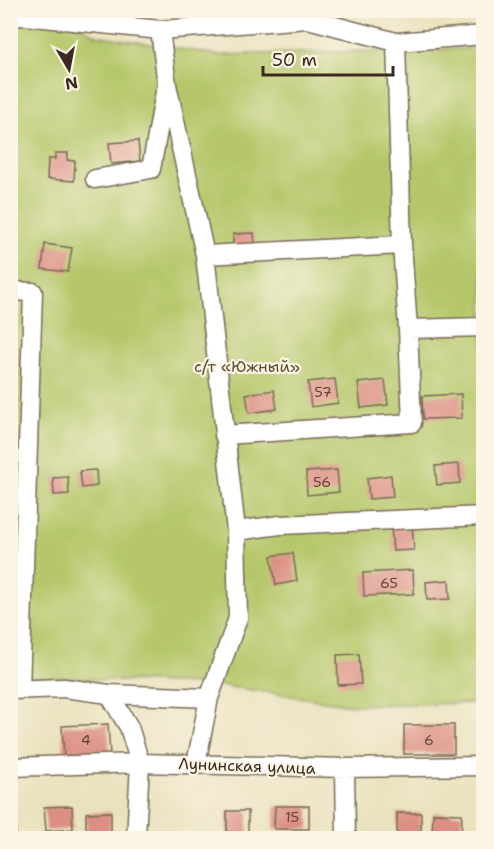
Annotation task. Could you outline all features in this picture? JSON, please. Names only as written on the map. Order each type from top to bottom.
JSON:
[{"type":"street","points":[[10,17],[25,16],[160,30],[308,19],[396,42],[483,35]]},
{"type":"street","points":[[160,30],[167,85],[206,255],[236,531],[238,618],[208,698],[196,764]]},
{"type":"street","points":[[224,435],[412,423],[402,245],[396,42]]},
{"type":"street","points":[[95,179],[151,169],[167,85]]},
{"type":"street","points":[[206,255],[402,245]]},
{"type":"street","points":[[10,291],[33,292],[19,478],[15,690],[64,688],[109,694],[208,698]]},
{"type":"street","points":[[408,329],[483,327]]},
{"type":"street","points":[[236,531],[280,525],[483,516]]},
{"type":"street","points":[[109,694],[129,727],[140,763],[136,838]]},
{"type":"street","name":"Лунинская улица","points":[[10,767],[140,763],[345,768],[483,766]]},
{"type":"street","points":[[345,768],[346,838]]},
{"type":"green space","name":"с/т «Южный»","points":[[11,11],[53,11],[96,35],[218,55],[483,48],[483,703],[352,705],[218,685],[11,676]]},
{"type":"building","points":[[138,141],[140,161],[111,164],[109,143]]},
{"type":"building","points":[[55,153],[68,153],[67,160],[75,161],[74,181],[47,179],[48,159],[55,159]]},
{"type":"building","points":[[254,233],[255,245],[233,247],[233,234]]},
{"type":"building","points":[[45,244],[72,248],[68,272],[42,269]]},
{"type":"building","points":[[335,379],[338,403],[311,407],[308,382]]},
{"type":"building","points":[[385,380],[388,405],[361,408],[358,383]]},
{"type":"building","points":[[274,390],[277,409],[249,413],[246,394]]},
{"type":"building","points":[[461,394],[462,418],[423,419],[422,396]]},
{"type":"building","points":[[459,464],[460,483],[437,485],[435,466]]},
{"type":"building","points":[[96,470],[97,486],[82,488],[80,471]]},
{"type":"building","points":[[337,470],[339,492],[307,495],[306,472]]},
{"type":"building","points":[[391,475],[393,497],[369,499],[367,478]]},
{"type":"building","points":[[68,477],[69,494],[54,495],[53,478]]},
{"type":"building","points":[[412,525],[414,550],[393,551],[391,527]]},
{"type":"building","points":[[293,553],[297,581],[276,585],[271,556]]},
{"type":"building","points":[[413,570],[414,594],[364,596],[363,573]]},
{"type":"building","points":[[449,580],[450,599],[427,600],[426,582]]},
{"type":"building","points":[[359,654],[361,684],[338,685],[337,655]]},
{"type":"building","points":[[108,724],[110,755],[64,757],[62,726]]},
{"type":"building","points":[[404,725],[454,725],[454,754],[404,754]]},
{"type":"building","points":[[72,806],[73,829],[46,831],[44,807]]},
{"type":"building","points":[[275,806],[309,806],[309,829],[274,829]]},
{"type":"building","points":[[227,811],[248,811],[248,838],[227,838]]},
{"type":"building","points":[[111,812],[111,837],[86,837],[86,813]]},
{"type":"building","points":[[10,813],[15,813],[16,835],[10,836]]},
{"type":"building","points":[[397,813],[421,813],[421,838],[397,838]]},
{"type":"building","points":[[433,813],[462,814],[461,838],[432,838]]}]
